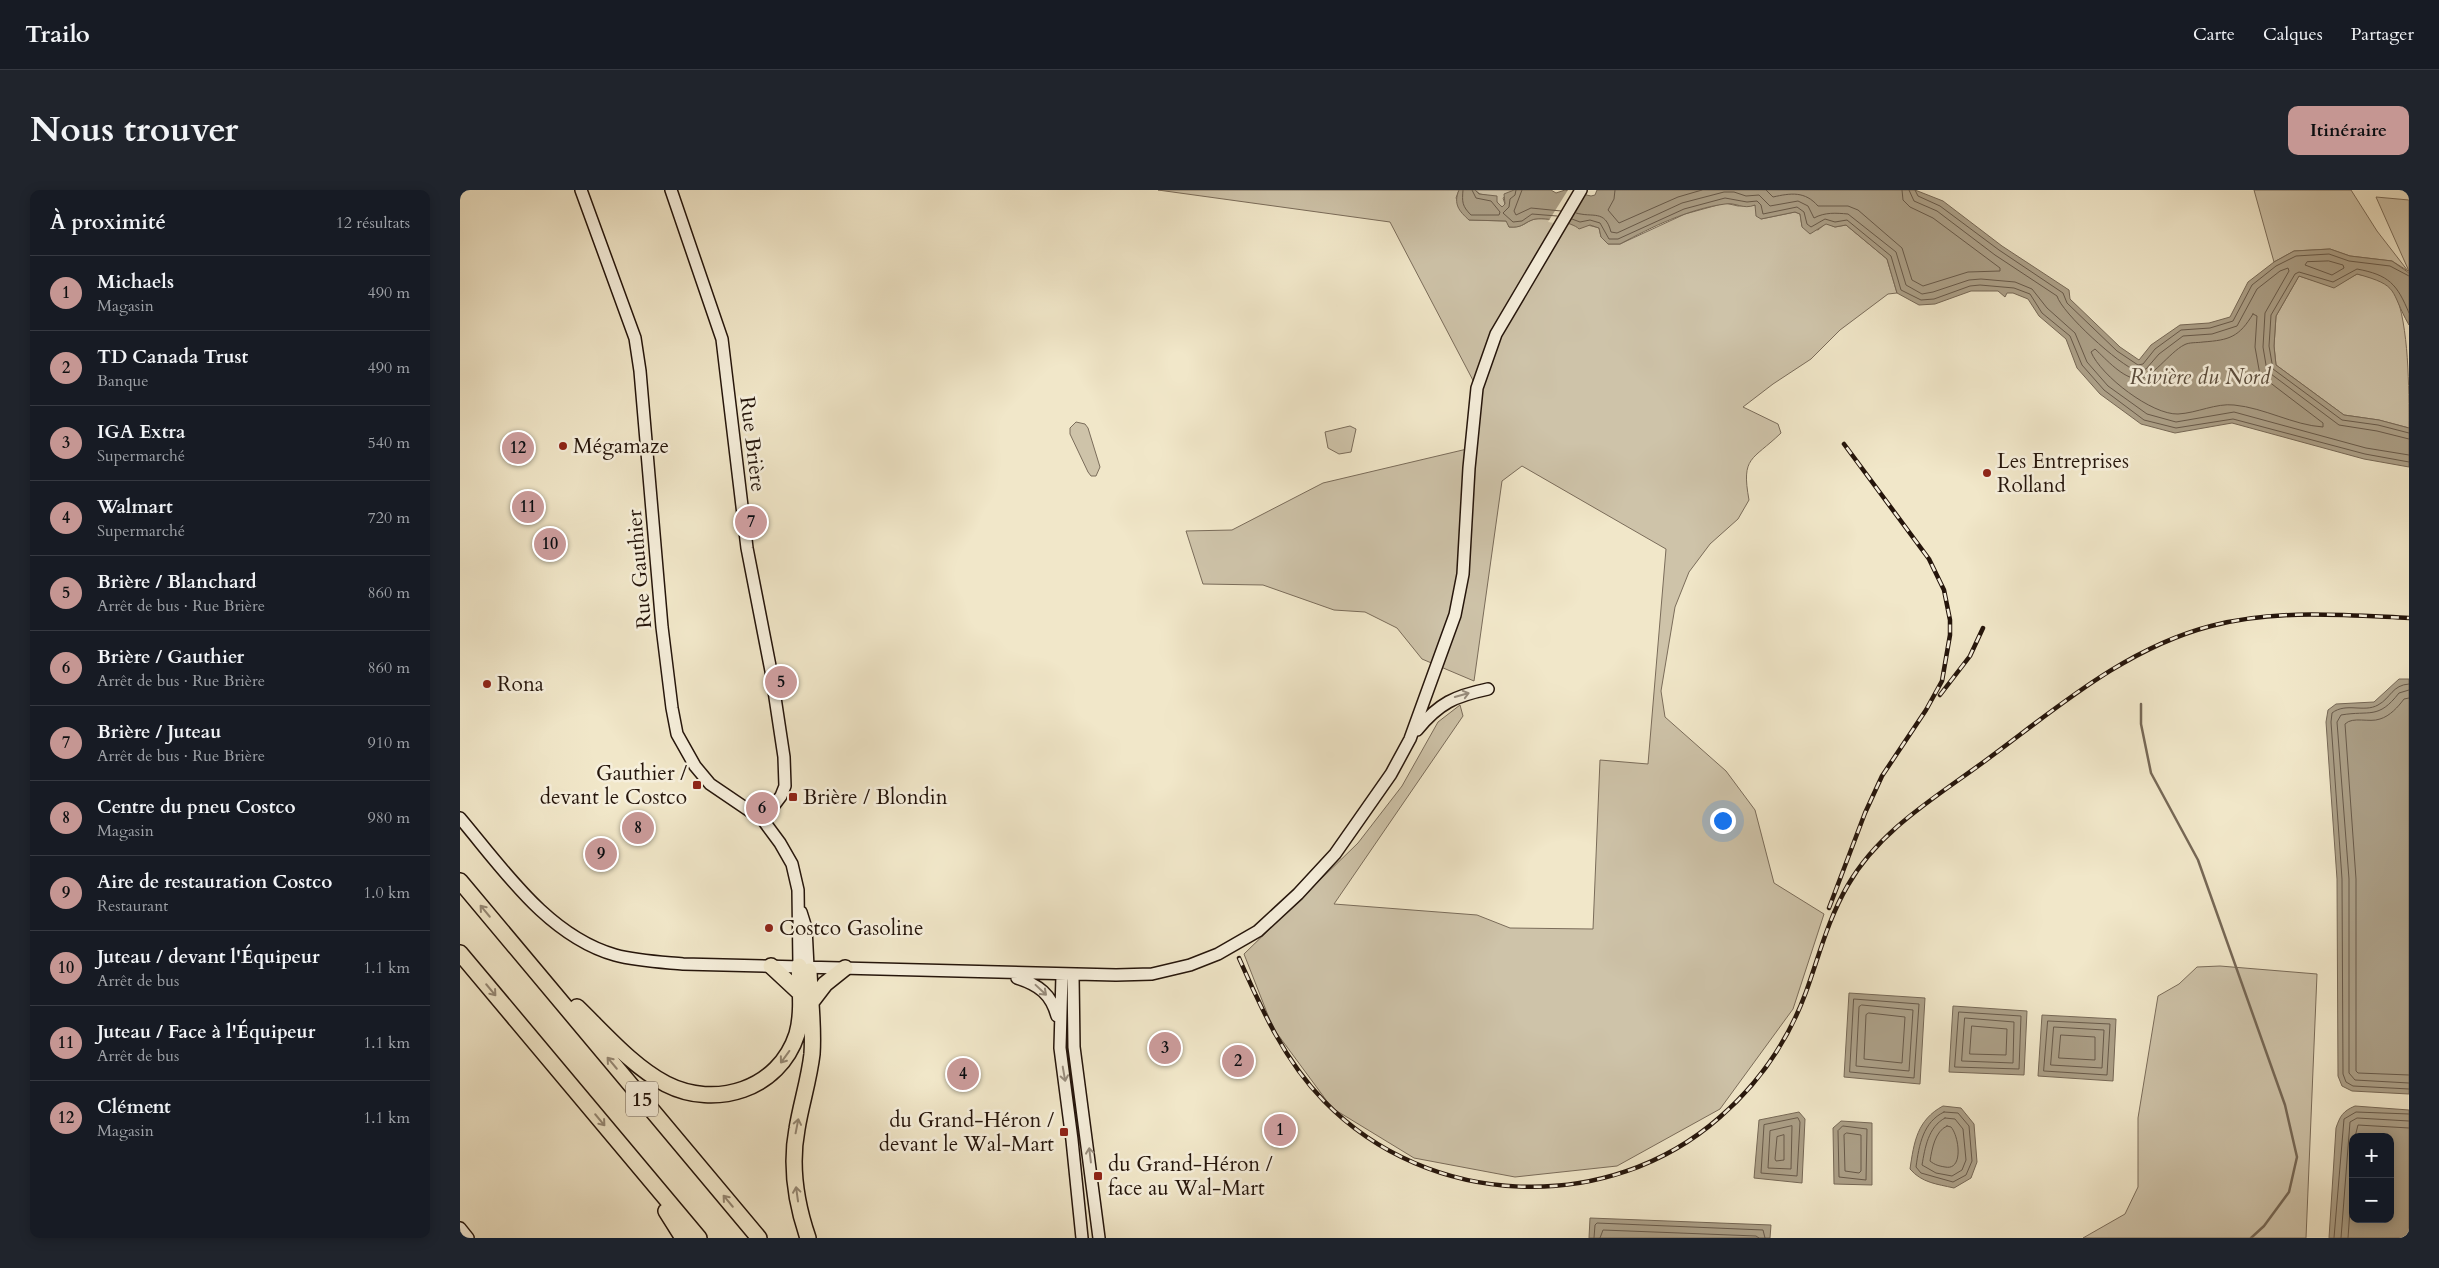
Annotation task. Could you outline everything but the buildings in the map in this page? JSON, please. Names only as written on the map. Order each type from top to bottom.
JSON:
[{"type":"highway","name":"15","points":[[460,881],[759,1238]]},
{"type":"highway","name":"15","points":[[460,953],[699,1238]]},
{"type":"highway","points":[[526,959],[644,1069],[673,1088],[697,1095],[719,1095],[738,1092],[758,1083],[772,1072],[786,1057],[796,1035],[806,997],[845,968]]},
{"type":"highway","points":[[770,966],[806,997]]},
{"type":"highway","points":[[804,966],[812,1055],[796,1131],[794,1158],[798,1202],[808,1238]]},
{"type":"highway","points":[[633,1159],[683,1238]]},
{"type":"street","name":"Rue Gauthier","points":[[581,190],[635,338],[640,371],[662,627],[677,734],[695,766],[710,784],[763,820],[780,843],[792,864],[799,905],[797,928],[804,966]]},
{"type":"street","name":"Rue Brière","points":[[672,190],[722,339],[747,548],[771,671],[781,738],[785,786],[782,796],[763,820]]},
{"type":"street","points":[[460,818],[534,904],[572,935],[614,955],[683,964],[1068,975],[1152,974],[1190,965],[1218,954],[1258,931],[1298,894],[1335,854],[1391,774],[1410,739],[1455,615],[1463,574],[1477,388],[1496,334],[1581,190]]},
{"type":"street","points":[[1410,739],[1438,707],[1456,696],[1488,689]]},
{"type":"street","points":[[1005,974],[1040,987],[1051,1000],[1059,1025]]},
{"type":"street","points":[[1068,975],[1059,1025],[1060,1048],[1082,1238]]},
{"type":"street","points":[[1068,975],[1074,1047],[1099,1238]]},
{"type":"street","points":[[460,1228],[468,1238]]},
{"type":"shaded area","points":[[1158,190],[1459,190],[1456,198],[1469,220],[1507,221],[1509,227],[1522,225],[1535,219],[1576,223],[1599,228],[1601,237],[1608,244],[1620,244],[1685,214],[1725,203],[1738,206],[1755,205],[1761,219],[1795,212],[1800,214],[1802,226],[1818,230],[1826,223],[1835,227],[1846,225],[1887,259],[1897,293],[1888,294],[1840,330],[1811,359],[1743,407],[1778,424],[1781,433],[1756,455],[1748,467],[1747,486],[1749,500],[1738,519],[1710,544],[1689,572],[1675,607],[1661,691],[1665,717],[1726,771],[1755,810],[1774,883],[1824,914],[1793,1009],[1720,1109],[1617,1166],[1515,1177],[1414,1158],[1332,1108],[1273,1028],[1244,954],[1358,843],[1402,786],[1438,722],[1460,705],[1463,716],[1334,904],[1477,915],[1510,928],[1593,929],[1600,760],[1648,764],[1666,549],[1522,466],[1502,481],[1474,681],[1422,659],[1397,628],[1365,612],[1334,610],[1263,585],[1203,584],[1186,531],[1232,530],[1323,483],[1467,449],[1477,388],[1390,222]]},
{"type":"shaded area","points":[[1475,190],[1514,190],[1503,198],[1505,204],[1503,207],[1498,205],[1495,197],[1480,194]]},
{"type":"shaded area","points":[[2254,190],[2351,190],[2377,231],[2408,271],[2392,261],[2350,256],[2330,249],[2294,251],[2274,262]]},
{"type":"shaded area","points":[[2376,197],[2409,200],[2409,272],[2408,269]]},
{"type":"shaded area","points":[[2357,274],[2387,285],[2395,292],[2400,306],[2406,339],[2409,428],[2379,420],[2344,415],[2276,365],[2274,346],[2276,316],[2299,276],[2334,287]]},
{"type":"shaded area","points":[[1076,422],[1085,424],[1088,428],[1100,467],[1096,476],[1091,476],[1088,472],[1070,434],[1070,428]]},
{"type":"shaded area","points":[[1350,426],[1356,429],[1351,452],[1339,454],[1328,448],[1325,432]]},
{"type":"shaded area","points":[[2220,966],[2317,974],[2306,1238],[2083,1238],[2125,1214],[2138,1187],[2138,1118],[2158,996],[2179,984],[2197,967]]},
{"type":"water","name":"Rivière du Nord","points":[[1459,190],[1475,190],[1479,194],[1497,196],[1497,202],[1502,207],[1505,204],[1504,194],[1514,190],[1551,190],[1556,193],[1565,190],[1591,196],[1595,195],[1597,190],[1915,190],[1943,201],[2002,246],[2069,290],[2070,299],[2120,347],[2139,360],[2151,345],[2180,325],[2209,323],[2230,317],[2248,282],[2274,262],[2294,251],[2330,249],[2350,256],[2392,261],[2409,273],[2409,325],[2392,291],[2381,282],[2357,274],[2334,288],[2299,276],[2276,316],[2274,346],[2276,365],[2344,415],[2379,420],[2409,428],[2409,467],[2364,459],[2232,423],[2175,433],[2141,424],[2100,394],[2077,368],[2066,339],[2039,316],[2028,299],[2013,293],[2007,293],[2005,297],[1998,291],[1971,291],[1935,304],[1919,305],[1897,293],[1887,259],[1846,225],[1835,227],[1826,224],[1810,234],[1802,227],[1800,214],[1795,212],[1761,219],[1756,216],[1755,205],[1747,207],[1729,204],[1711,206],[1684,214],[1620,244],[1608,244],[1601,237],[1599,228],[1590,225],[1579,229],[1564,222],[1536,219],[1519,226],[1509,227],[1506,221],[1469,220],[1458,207],[1457,195]]},
{"type":"water","points":[[2399,679],[2409,679],[2409,1094],[2352,1091],[2342,1086],[2338,1076],[2337,879],[2326,722],[2328,710],[2336,704],[2374,702]]},
{"type":"water","points":[[1849,993],[1925,998],[1920,1084],[1844,1077]]},
{"type":"water","points":[[1953,1006],[2027,1011],[2024,1075],[1949,1072]]},
{"type":"water","points":[[2042,1015],[2116,1019],[2113,1081],[2038,1076]]},
{"type":"water","points":[[1943,1106],[1961,1108],[1974,1124],[1977,1162],[1971,1178],[1954,1188],[1925,1180],[1910,1169],[1915,1141],[1922,1125],[1927,1118]]},
{"type":"water","points":[[2355,1106],[2409,1110],[2409,1238],[2329,1238],[2336,1128],[2342,1114]]},
{"type":"water","points":[[1799,1112],[1805,1119],[1802,1183],[1754,1178],[1759,1120]]},
{"type":"water","points":[[1841,1121],[1872,1123],[1872,1185],[1834,1184],[1833,1128]]},
{"type":"water","points":[[1590,1218],[1771,1225],[1770,1238],[1589,1238]]},
{"type":"pier","points":[[1568,190],[1587,193],[1567,225],[1548,222]]},
{"type":"waterway","points":[[2141,704],[2141,724],[2151,773],[2198,860],[2285,1105],[2297,1157],[2289,1192],[2264,1226],[2251,1238]]},
{"type":"railway","points":[[1829,908],[1865,813],[1882,776],[1926,710],[1942,681],[1950,635],[1950,620],[1944,590],[1929,559],[1844,444]]},
{"type":"railway","points":[[1239,958],[1275,1034],[1297,1069],[1310,1085],[1324,1101],[1367,1137],[1414,1163],[1466,1180],[1519,1187],[1573,1184],[1626,1171],[1675,1149],[1720,1117],[1760,1075],[1781,1044],[1799,1010],[1829,924],[1841,898],[1861,865],[1876,847],[1893,830],[1930,800],[2067,700],[2094,681],[2150,649],[2180,636],[2211,626],[2260,617],[2309,614],[2409,618]]},
{"type":"railway","points":[[1940,695],[1970,656],[1983,628]]},
{"type":"place","name":"Mégamaze","points":[[563,446]]},
{"type":"place","name":"Clément","points":[[518,448]]},
{"type":"place","name":"Les Entreprises Rolland","points":[[1987,473]]},
{"type":"place","name":"Juteau / Face à l'Équipeur","points":[[528,507]]},
{"type":"place","name":"Brière / Juteau","points":[[751,522]]},
{"type":"place","name":"Juteau / devant l'Équipeur","points":[[550,544]]},
{"type":"place","name":"Brière / Blanchard","points":[[781,682]]},
{"type":"place","name":"Rona","points":[[487,684]]},
{"type":"place","name":"Gauthier / devant le Costco","points":[[697,785]]},
{"type":"place","name":"Brière / Blondin","points":[[793,797]]},
{"type":"place","name":"Brière / Gauthier","points":[[762,808]]},
{"type":"place","name":"Centre du pneu Costco","points":[[638,828]]},
{"type":"place","name":"Aire de restauration Costco","points":[[601,854]]},
{"type":"place","name":"Costco Gasoline","points":[[769,928]]},
{"type":"place","name":"IGA Extra","points":[[1165,1048]]},
{"type":"place","name":"TD Canada Trust","points":[[1238,1061]]},
{"type":"place","name":"Walmart","points":[[963,1074]]},
{"type":"place","name":"Michaels","points":[[1280,1130]]},
{"type":"place","name":"du Grand-Héron / devant le Wal-Mart","points":[[1064,1132]]},
{"type":"place","name":"du Grand-Héron / face au Wal-Mart","points":[[1098,1176]]}]
